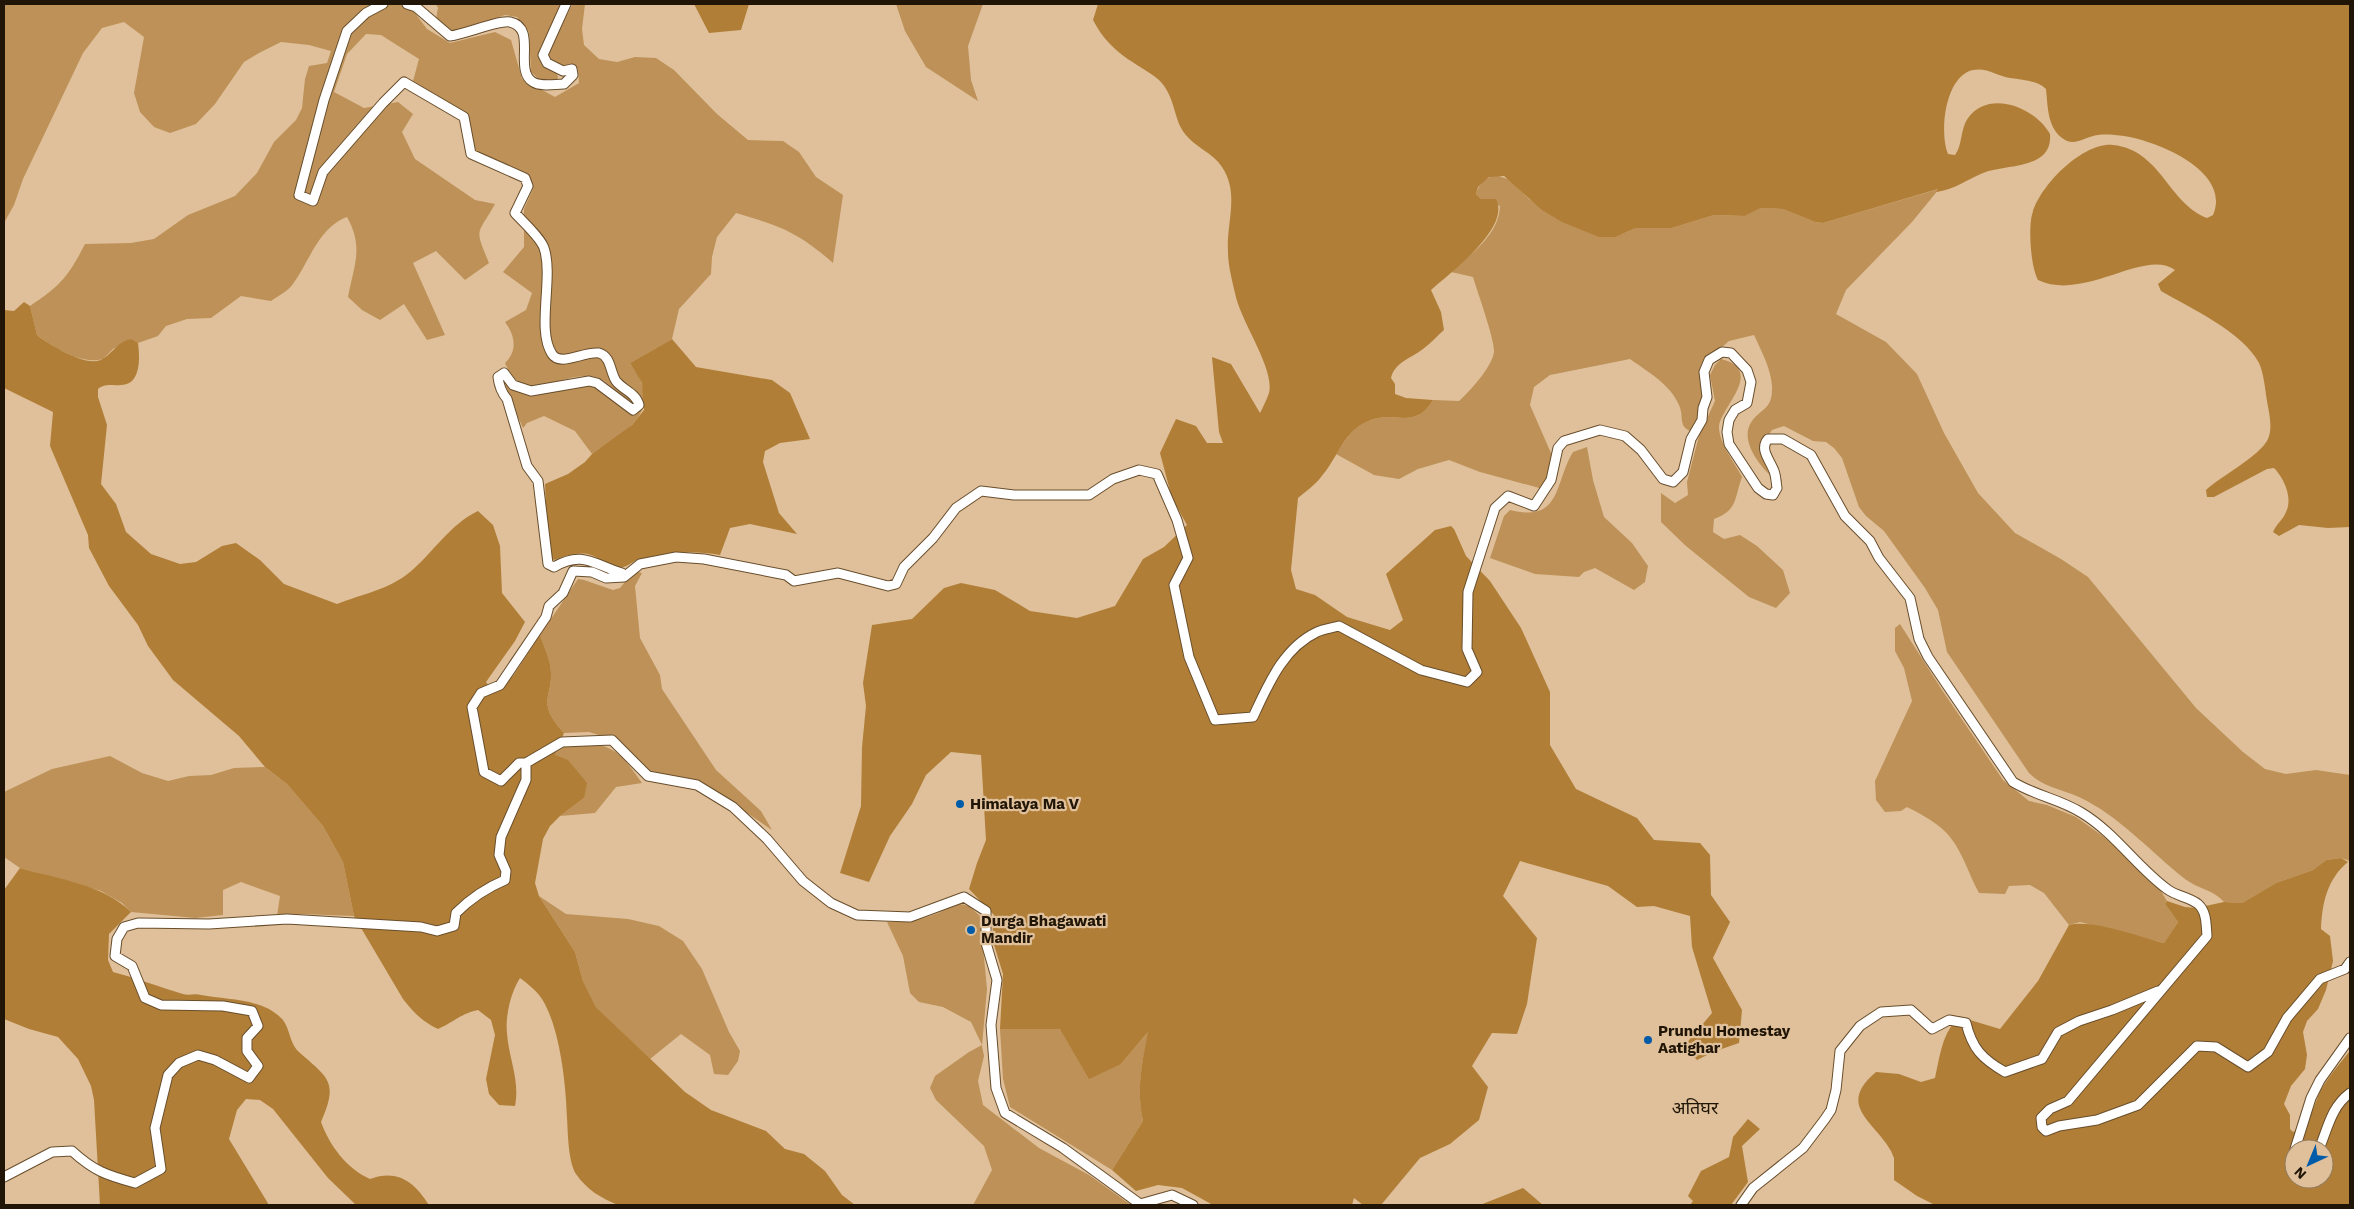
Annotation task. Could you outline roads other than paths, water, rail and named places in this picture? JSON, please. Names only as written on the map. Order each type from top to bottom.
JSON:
[{"type":"street","points":[[384,4],[366,14],[347,31],[324,100],[299,195],[313,201],[323,172],[383,103],[404,82],[464,117],[470,154],[525,178],[528,186],[515,213],[544,247],[547,263],[546,322],[548,343],[552,354],[555,358],[563,360],[571,359],[584,353],[600,353],[607,358],[615,379],[632,393],[638,400],[639,405],[633,410],[596,383],[589,381],[531,391],[513,385],[504,373],[498,377],[498,383],[501,392],[507,399],[527,466],[538,481],[548,564],[554,567],[581,558],[598,562],[608,569],[622,573],[624,577]]},
{"type":"street","points":[[406,4],[416,7],[450,36],[503,22],[517,25],[522,32],[524,64],[528,77],[533,82],[540,84],[564,84],[573,75],[572,69],[563,71],[547,63],[543,55],[566,4]]},
{"type":"street","points":[[1193,1205],[1172,1195],[1140,1204],[1062,1148],[1005,1113],[996,1088],[991,1026],[997,980],[986,943],[986,912],[964,897],[910,916],[857,915],[831,903],[803,881],[767,839],[733,807],[697,785],[648,776],[612,740],[562,742],[526,763],[519,763],[500,781],[484,772],[472,707],[481,693],[500,685],[546,617],[549,606],[563,592],[573,571],[592,572],[606,578],[624,577],[640,564],[676,557],[704,559],[786,575],[794,581],[838,572],[888,586],[896,584],[904,567],[933,538],[956,508],[981,491],[1014,495],[1089,495],[1113,479],[1139,470],[1157,474],[1176,520],[1188,558],[1174,585],[1189,657],[1215,720],[1253,717],[1270,680],[1288,653],[1316,632],[1339,626],[1421,670],[1466,682],[1477,672],[1467,649],[1468,592],[1495,508],[1508,496],[1534,506],[1551,480],[1558,448],[1564,441],[1600,430],[1625,436],[1641,450],[1663,480],[1674,482],[1683,472],[1691,440],[1702,420],[1703,408],[1707,397],[1704,372],[1709,360],[1722,352],[1731,353],[1747,370],[1751,382],[1747,403],[1735,410],[1729,420],[1727,432],[1729,444],[1758,488],[1766,494],[1773,495],[1777,488],[1774,471],[1764,450],[1765,442],[1768,439],[1782,439],[1811,455],[1845,516],[1870,541],[1879,558],[1910,598],[1919,639],[1928,658],[2013,782],[2031,793],[2064,803],[2083,814],[2116,840],[2168,890],[2199,905],[2205,915],[2207,936],[2194,954],[2160,990],[2068,1102],[2050,1109],[2041,1118],[2042,1128],[2046,1131],[2059,1126],[2097,1120],[2138,1105],[2197,1046],[2216,1047],[2248,1067],[2268,1052],[2287,1018],[2320,979],[2345,969],[2350,962]]},
{"type":"street","points":[[4,1177],[52,1152],[72,1151],[90,1167],[108,1176],[135,1183],[162,1169],[155,1128],[168,1075],[179,1063],[198,1055],[224,1064],[249,1078],[258,1066],[247,1051],[247,1038],[258,1026],[252,1011],[222,1006],[161,1005],[146,998],[132,966],[115,956],[116,939],[124,927],[138,923],[209,924],[287,919],[421,927],[437,931],[454,926],[456,913],[469,900],[484,889],[505,880],[506,871],[499,855],[501,837],[526,780],[526,763]]},
{"type":"street","points":[[1741,1205],[1753,1188],[1803,1148],[1826,1119],[1831,1110],[1836,1090],[1840,1051],[1860,1026],[1881,1012],[1911,1010],[1932,1029],[1950,1020],[1966,1023],[1970,1042],[1991,1064],[2005,1072],[2042,1059],[2058,1032],[2078,1021],[2112,1010],[2160,990]]},
{"type":"street","points":[[2298,1139],[2311,1098],[2320,1080],[2350,1038]]},
{"type":"street","points":[[2322,1139],[2327,1124],[2340,1100],[2350,1093]]},
{"type":"place","name":"Himalaya Ma V","points":[[960,804]]},
{"type":"place","name":"Durga Bhagawati Mandir","points":[[971,930]]},
{"type":"place","name":"Prundu Homestay Aatighar","points":[[1648,1040]]},
{"type":"district","name":"अतिघर","points":[[1695,1108]]}]
